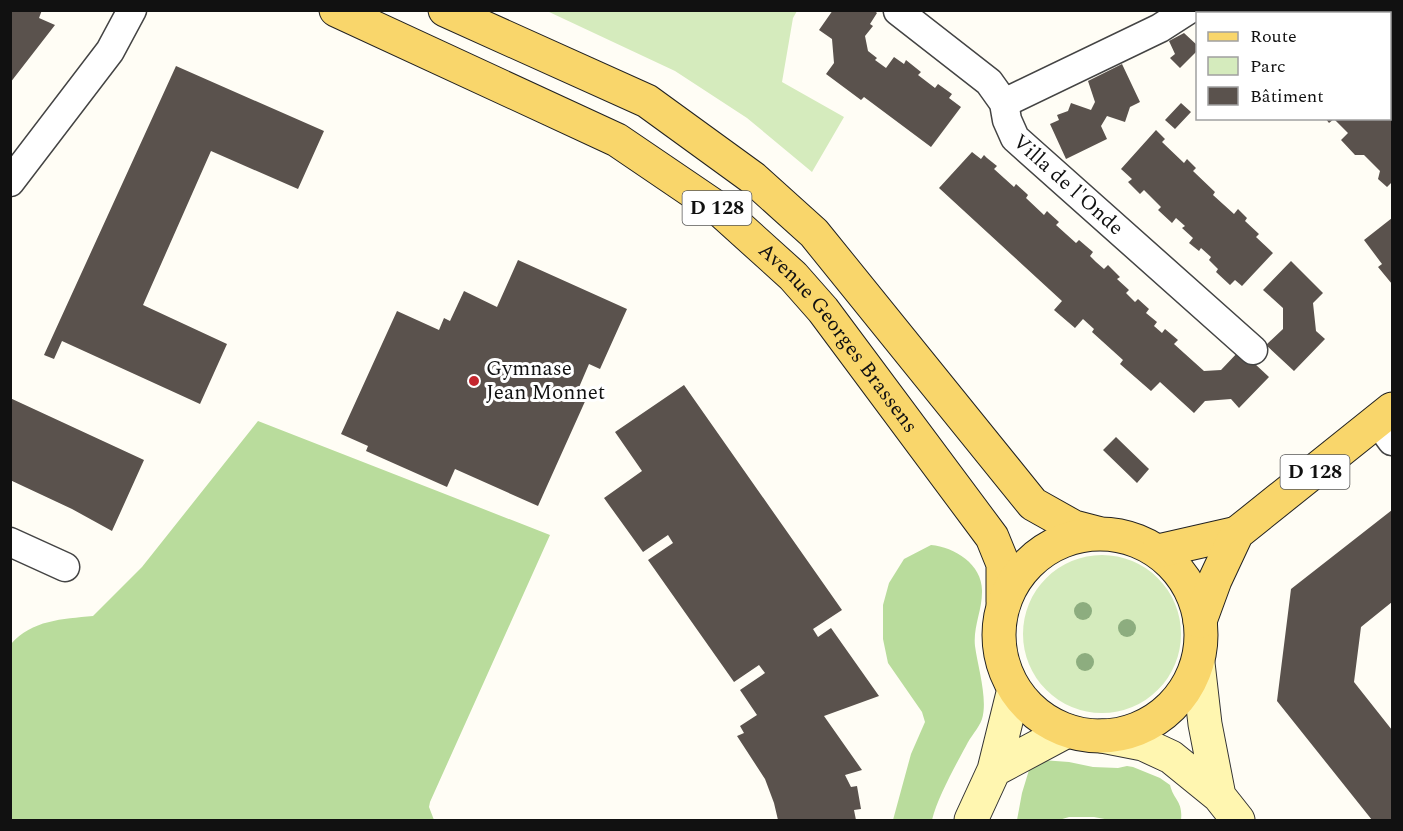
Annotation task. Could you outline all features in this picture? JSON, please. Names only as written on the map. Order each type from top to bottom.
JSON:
[{"type":"main road","name":"Avenue Georges Brassens","points":[[336,10],[617,140],[720,210],[793,276],[823,310],[992,537],[1003,564],[1003,602]]},
{"type":"main road","points":[[445,10],[647,101],[753,178],[814,233],[1033,504],[1074,527],[1129,537],[1158,550],[1180,572],[1196,600],[1202,632],[1198,663],[1184,692],[1162,715],[1134,731],[1102,736],[1067,731],[1037,715],[1014,689],[1002,662],[998,632],[1003,602],[1017,576],[1038,554],[1066,539],[1097,533]]},
{"type":"main road","name":"D 128","points":[[1158,550],[1238,533],[1388,424]]},
{"type":"main road","name":"D 128","points":[[1200,621],[1215,580],[1238,533]]},
{"type":"street","points":[[10,182],[110,51],[132,10]]},
{"type":"street","points":[[1004,103],[1160,28],[1188,10]]},
{"type":"street","name":"Villa de l'Onde","points":[[898,12],[989,82],[1004,103],[1015,138],[1253,350]]},
{"type":"street","points":[[10,542],[65,567]]},
{"type":"street","points":[[1198,663],[1205,724],[1229,808]]},
{"type":"street","points":[[971,820],[994,771],[1014,689]]},
{"type":"street","points":[[994,771],[1067,731]]},
{"type":"street","points":[[1102,736],[1143,744],[1170,757],[1229,808]]},
{"type":"green space","points":[[547,11],[797,11],[793,18],[782,82],[844,117],[812,172],[747,118],[675,71]]},
{"type":"green space","points":[[258,421],[550,535],[430,802],[429,807],[434,820],[11,820],[11,644],[19,636],[38,625],[93,616],[142,567]]},
{"type":"green space","points":[[931,545],[949,549],[966,559],[973,566],[981,582],[982,599],[976,626],[975,646],[984,711],[981,722],[947,783],[932,820],[893,820],[911,754],[925,722],[922,712],[888,663],[883,639],[883,605],[889,583],[904,559]]},
{"type":"green space","points":[[1102,555],[1132,561],[1146,568],[1158,578],[1168,590],[1175,604],[1181,634],[1175,664],[1168,678],[1158,690],[1146,700],[1132,707],[1102,713],[1072,707],[1058,700],[1046,690],[1036,678],[1029,664],[1023,634],[1029,604],[1036,590],[1046,578],[1058,568],[1072,561]]},
{"type":"green space","points":[[1042,760],[1093,767],[1127,766],[1160,778],[1170,785],[1179,805],[1181,820],[1110,820],[1094,817],[1069,817],[1059,820],[1017,820],[1029,770]]},
{"type":"building","points":[[10,10],[42,10],[39,18],[55,25],[10,83]]},
{"type":"building","points":[[833,10],[874,10],[877,13],[870,24],[873,26],[865,36],[868,51],[877,58],[875,60],[886,68],[894,57],[904,64],[906,60],[921,72],[918,75],[935,88],[938,84],[952,94],[949,98],[961,107],[931,147],[864,97],[861,100],[826,74],[834,63],[832,39],[819,30]]},
{"type":"building","points":[[1232,10],[1314,10],[1314,12],[1232,12]]},
{"type":"building","points":[[1184,33],[1196,44],[1196,52],[1180,68],[1170,58],[1175,54],[1169,41]]},
{"type":"building","points":[[1122,64],[1140,102],[1130,107],[1125,122],[1107,116],[1101,126],[1107,139],[1066,159],[1050,124],[1059,120],[1057,115],[1068,111],[1071,103],[1091,110],[1095,102],[1088,81]]},
{"type":"building","points":[[176,66],[324,131],[298,189],[211,151],[143,305],[227,344],[200,404],[62,341],[54,359],[44,355]]},
{"type":"building","points":[[1391,96],[1392,182],[1387,187],[1378,179],[1380,171],[1364,155],[1355,155],[1341,140],[1348,133],[1335,120],[1391,120]]},
{"type":"building","points":[[1181,103],[1191,112],[1175,129],[1165,120]]},
{"type":"building","points":[[1156,130],[1165,139],[1162,142],[1184,163],[1187,159],[1196,168],[1193,171],[1215,192],[1213,195],[1234,214],[1238,209],[1247,218],[1245,221],[1259,234],[1256,237],[1273,253],[1242,286],[1235,280],[1230,285],[1216,272],[1218,269],[1209,260],[1211,257],[1201,248],[1199,251],[1189,243],[1193,238],[1182,228],[1185,226],[1176,218],[1172,223],[1158,210],[1161,207],[1144,190],[1140,194],[1128,182],[1132,179],[1121,169]]},
{"type":"building","points":[[972,152],[981,159],[984,155],[997,166],[994,169],[1014,187],[1016,184],[1026,193],[1028,195],[1026,198],[1044,215],[1047,211],[1059,222],[1056,225],[1076,243],[1079,240],[1093,252],[1090,256],[1104,269],[1108,265],[1120,277],[1117,279],[1129,290],[1126,293],[1135,302],[1138,299],[1149,309],[1146,313],[1157,322],[1154,326],[1162,333],[1165,329],[1178,340],[1174,344],[1204,371],[1221,370],[1240,350],[1269,377],[1239,408],[1231,399],[1205,401],[1194,413],[1160,382],[1151,391],[1120,364],[1123,360],[1092,332],[1094,329],[1083,319],[1075,328],[1054,310],[1062,301],[939,188]]},
{"type":"building","points":[[1392,218],[1392,284],[1378,267],[1382,264],[1364,240]]},
{"type":"building","name":"Gymnase Jean Monnet","points":[[518,260],[627,309],[600,369],[589,364],[577,392],[587,397],[538,506],[455,469],[447,487],[366,451],[368,446],[341,434],[397,311],[439,330],[444,318],[450,321],[464,291],[497,307]]},
{"type":"building","points":[[1291,261],[1323,293],[1313,303],[1316,331],[1325,339],[1294,371],[1266,345],[1283,329],[1283,308],[1263,290]]},
{"type":"building","points":[[684,385],[842,610],[813,629],[818,637],[831,628],[879,696],[824,716],[862,770],[845,775],[851,787],[857,786],[861,809],[854,810],[856,820],[778,820],[765,779],[737,736],[744,733],[740,726],[757,715],[740,690],[765,673],[759,665],[734,682],[648,560],[673,543],[668,535],[643,552],[604,498],[642,471],[615,432]]},
{"type":"building","points":[[10,398],[144,460],[112,531],[10,480]]},
{"type":"building","points":[[1116,437],[1149,469],[1137,483],[1103,450]]},
{"type":"building","points":[[1392,510],[1392,602],[1361,627],[1354,682],[1392,730],[1392,820],[1372,820],[1277,701],[1291,589]]},
{"type":"place","name":"Gymnase Jean Monnet","points":[[474,381]]}]
